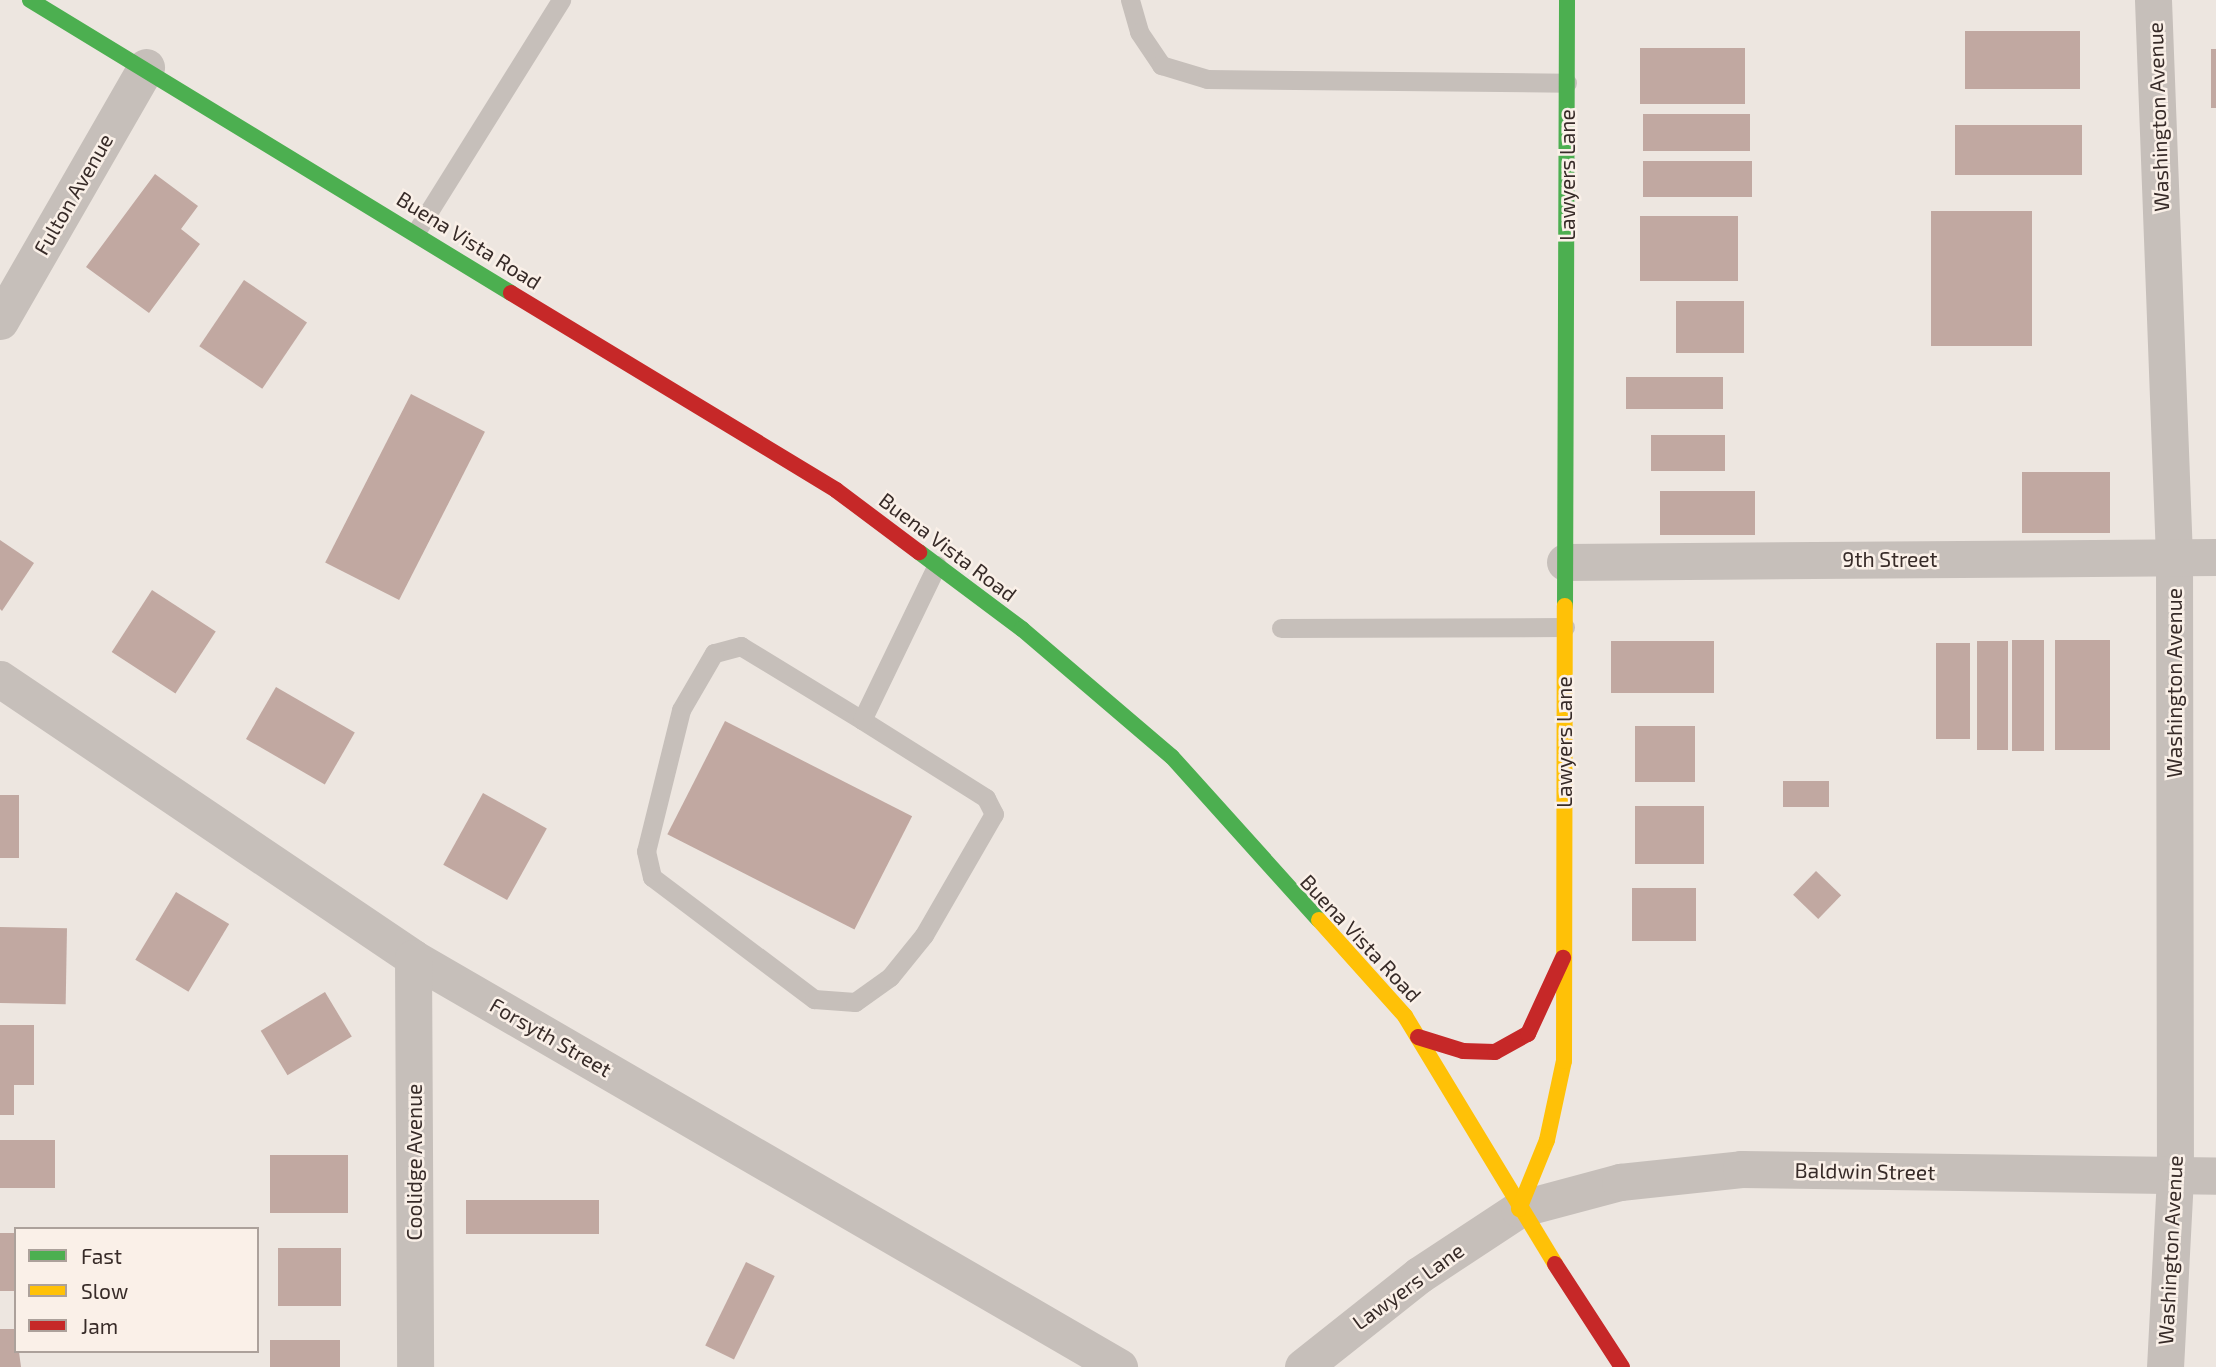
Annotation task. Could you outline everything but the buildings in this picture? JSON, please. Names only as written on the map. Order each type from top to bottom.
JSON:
[{"type":"main road","name":"Buena Vista Road","points":[[30,0],[146,67],[836,490],[1022,629],[1172,757],[1405,1016],[1519,1209],[1622,1367]]},
{"type":"main road","name":"Lawyers Lane","points":[[1519,1209],[1547,1140],[1564,1061],[1567,0]]},
{"type":"main road","points":[[1418,1037],[1463,1051],[1495,1052],[1528,1034],[1563,958]]},
{"type":"street","name":"Washington Avenue","points":[[2154,0],[2174,557],[2175,1177],[2165,1367]]},
{"type":"street","name":"Fulton Avenue","points":[[0,321],[146,67]]},
{"type":"street","name":"9th Street","points":[[1565,562],[2216,557]]},
{"type":"street","name":"Forsyth Street","points":[[0,679],[414,957],[1119,1367]]},
{"type":"street","name":"Coolidge Avenue","points":[[414,957],[415,1367]]},
{"type":"street","name":"Baldwin Street","points":[[1519,1209],[1620,1182],[1741,1169],[2216,1176]]},
{"type":"street","name":"Lawyers Lane","points":[[1303,1367],[1419,1275],[1519,1209]]},
{"type":"lane","points":[[416,232],[561,0]]},
{"type":"lane","points":[[1130,0],[1139,32],[1161,65],[1207,79],[1567,83]]},
{"type":"lane","points":[[862,720],[937,565]]},
{"type":"lane","points":[[1281,628],[1565,627]]},
{"type":"lane","points":[[741,646],[862,720],[986,798],[994,814],[924,935],[890,977],[855,1003],[814,999],[652,877],[646,851],[681,710],[714,653],[741,646]]},
{"type":"traffic: fast","points":[[30,0],[511,293]]},
{"type":"traffic: fast","points":[[1565,606],[1567,0]]},
{"type":"traffic: fast","points":[[919,552],[1022,629],[1172,757],[1319,920]]},
{"type":"traffic: slow","points":[[1519,1209],[1547,1140],[1564,1061],[1565,606]]},
{"type":"traffic: slow","points":[[1319,920],[1405,1016],[1555,1264]]},
{"type":"traffic: jam","points":[[511,293],[836,490],[919,552]]},
{"type":"traffic: jam","points":[[1418,1037],[1463,1051],[1495,1052],[1528,1034],[1563,958]]},
{"type":"traffic: jam","points":[[1555,1264],[1622,1367]]}]
